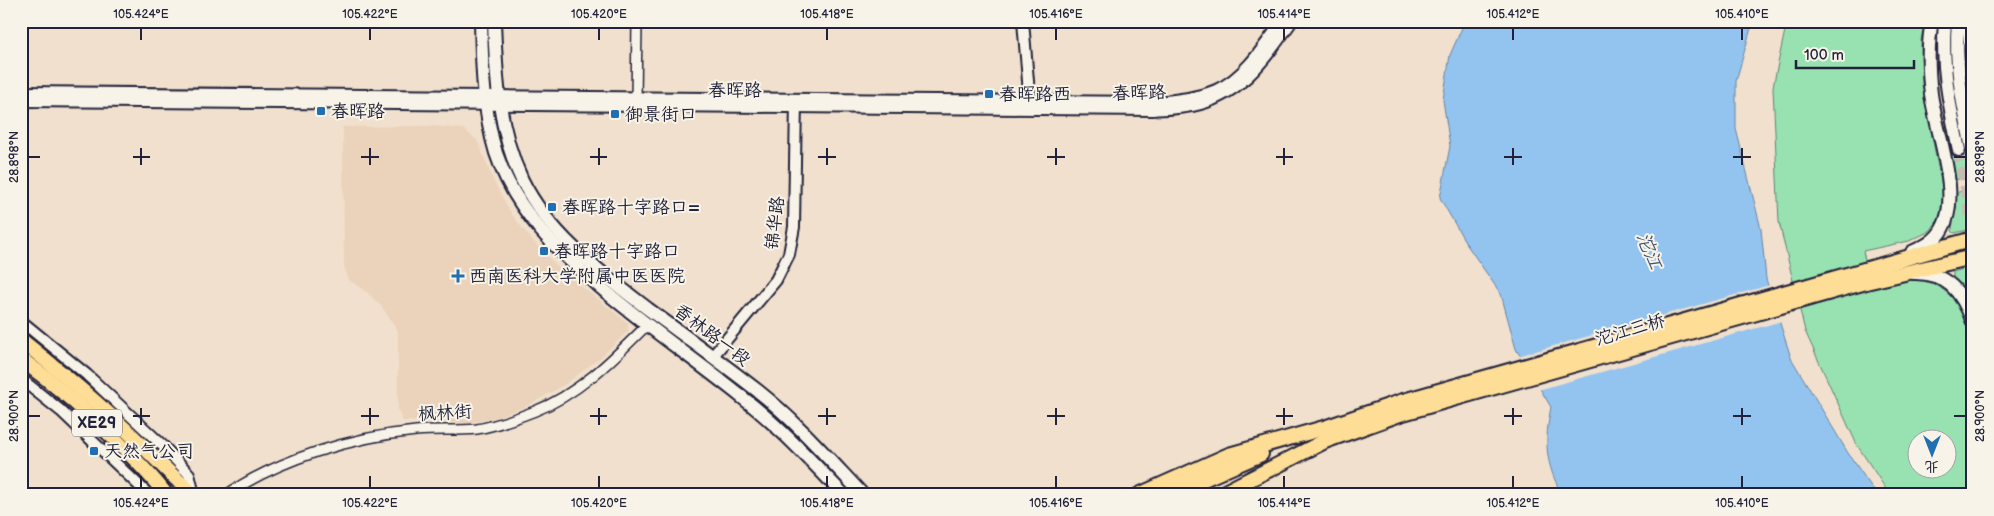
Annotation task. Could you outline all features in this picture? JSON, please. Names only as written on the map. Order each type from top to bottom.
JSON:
[{"type":"highway","points":[[1864,277],[1973,239]]},
{"type":"highway","points":[[1864,277],[1973,257]]},
{"type":"highway","name":"沱江三桥","points":[[1324,434],[1402,408],[1864,277]]},
{"type":"highway","name":"XE29","points":[[21,340],[77,385],[125,429],[172,477],[194,495]]},
{"type":"highway","name":"XE29","points":[[21,358],[86,412],[159,484],[166,495]]},
{"type":"highway","points":[[1139,495],[1229,455],[1324,434]]},
{"type":"highway","points":[[1167,495],[1324,434]]},
{"type":"highway","points":[[1191,495],[1324,434]]},
{"type":"highway","points":[[1219,495],[1324,434]]},
{"type":"main road","name":"香林路一段","points":[[481,21],[484,100],[497,154],[512,190],[532,220],[566,258],[646,326],[743,398],[785,433],[844,495]]},
{"type":"main road","name":"香林路一段","points":[[494,21],[498,100],[509,146],[523,181],[542,210],[561,234],[615,284],[759,392],[788,418],[863,495]]},
{"type":"main road","points":[[1864,277],[1925,246],[1935,238],[1946,221],[1950,202],[1949,187],[1931,96],[1929,71],[1928,55],[1932,21]]},
{"type":"main road","points":[[1945,21],[1943,58],[1958,150]]},
{"type":"main road","points":[[1958,21],[1956,42],[1960,88],[1972,148]]},
{"type":"main road","points":[[1968,21],[1973,77]]},
{"type":"main road","points":[[1864,277],[1923,273],[1937,276],[1947,282],[1962,298],[1973,322]]},
{"type":"street","points":[[636,102],[637,21]]},
{"type":"street","points":[[1023,21],[1030,105]]},
{"type":"street","points":[[1206,98],[1232,81],[1245,68],[1282,21]]},
{"type":"street","points":[[1206,98],[1222,96],[1237,88],[1252,74],[1292,21]]},
{"type":"street","name":"春晖路","points":[[21,92],[484,100]]},
{"type":"street","name":"春晖路","points":[[21,101],[498,100],[794,102],[1030,105],[1153,110],[1192,106],[1206,98]]},
{"type":"street","name":"锦华路","points":[[710,356],[776,280],[789,254],[794,227],[794,102]]},
{"type":"street","points":[[21,321],[87,375],[163,446],[189,474],[194,495]]},
{"type":"street","name":"枫林街","points":[[226,495],[247,480],[296,460],[353,441],[418,430],[476,428],[507,421],[537,410],[568,393],[606,366],[646,326]]},
{"type":"street","points":[[21,379],[61,411],[149,495]]},
{"type":"shaded area","name":"西南医科大学附属中医医院","points":[[430,126],[463,129],[477,140],[494,182],[512,215],[532,240],[562,271],[628,323],[628,331],[601,357],[564,385],[527,406],[494,418],[469,423],[403,421],[398,411],[398,331],[382,307],[368,293],[349,280],[344,266],[343,127]]},
{"type":"green space","points":[[1787,21],[1925,21],[1921,40],[1922,85],[1944,197],[1941,216],[1930,231],[1909,241],[1863,251],[1871,288],[1893,281],[1916,277],[1934,283],[1951,296],[1963,313],[1973,352],[1973,495],[1890,495],[1857,445],[1805,331],[1779,222],[1773,87]]},
{"type":"green space","points":[[1973,150],[1973,180],[1954,179],[1948,156]]},
{"type":"green space","points":[[1973,188],[1973,229],[1954,233],[1952,231],[1955,193]]},
{"type":"green space","points":[[1973,266],[1973,303],[1953,281],[1953,272]]},
{"type":"water","name":"沱江","points":[[1465,21],[1753,21],[1736,81],[1736,129],[1761,229],[1766,279],[1791,358],[1848,453],[1877,495],[1562,495],[1549,462],[1547,431],[1551,407],[1516,349],[1501,294],[1467,245],[1440,198],[1450,146],[1443,100],[1450,55]]},
{"type":"pier","points":[[1770,285],[1782,321],[1538,390],[1518,356]]},
{"type":"tunnel","points":[[1959,150],[1973,227]]},
{"type":"place","name":"春晖路西","points":[[989,94]]},
{"type":"place","name":"春晖路","points":[[321,111]]},
{"type":"place","name":"御景街口","points":[[615,114]]},
{"type":"place","name":"春晖路十字路口=","points":[[552,207]]},
{"type":"place","name":"春晖路十字路口","points":[[544,251]]},
{"type":"place","name":"西南医科大学附属中医医院","points":[[458,276]]},
{"type":"place","name":"天然气公司","points":[[94,451]]}]
